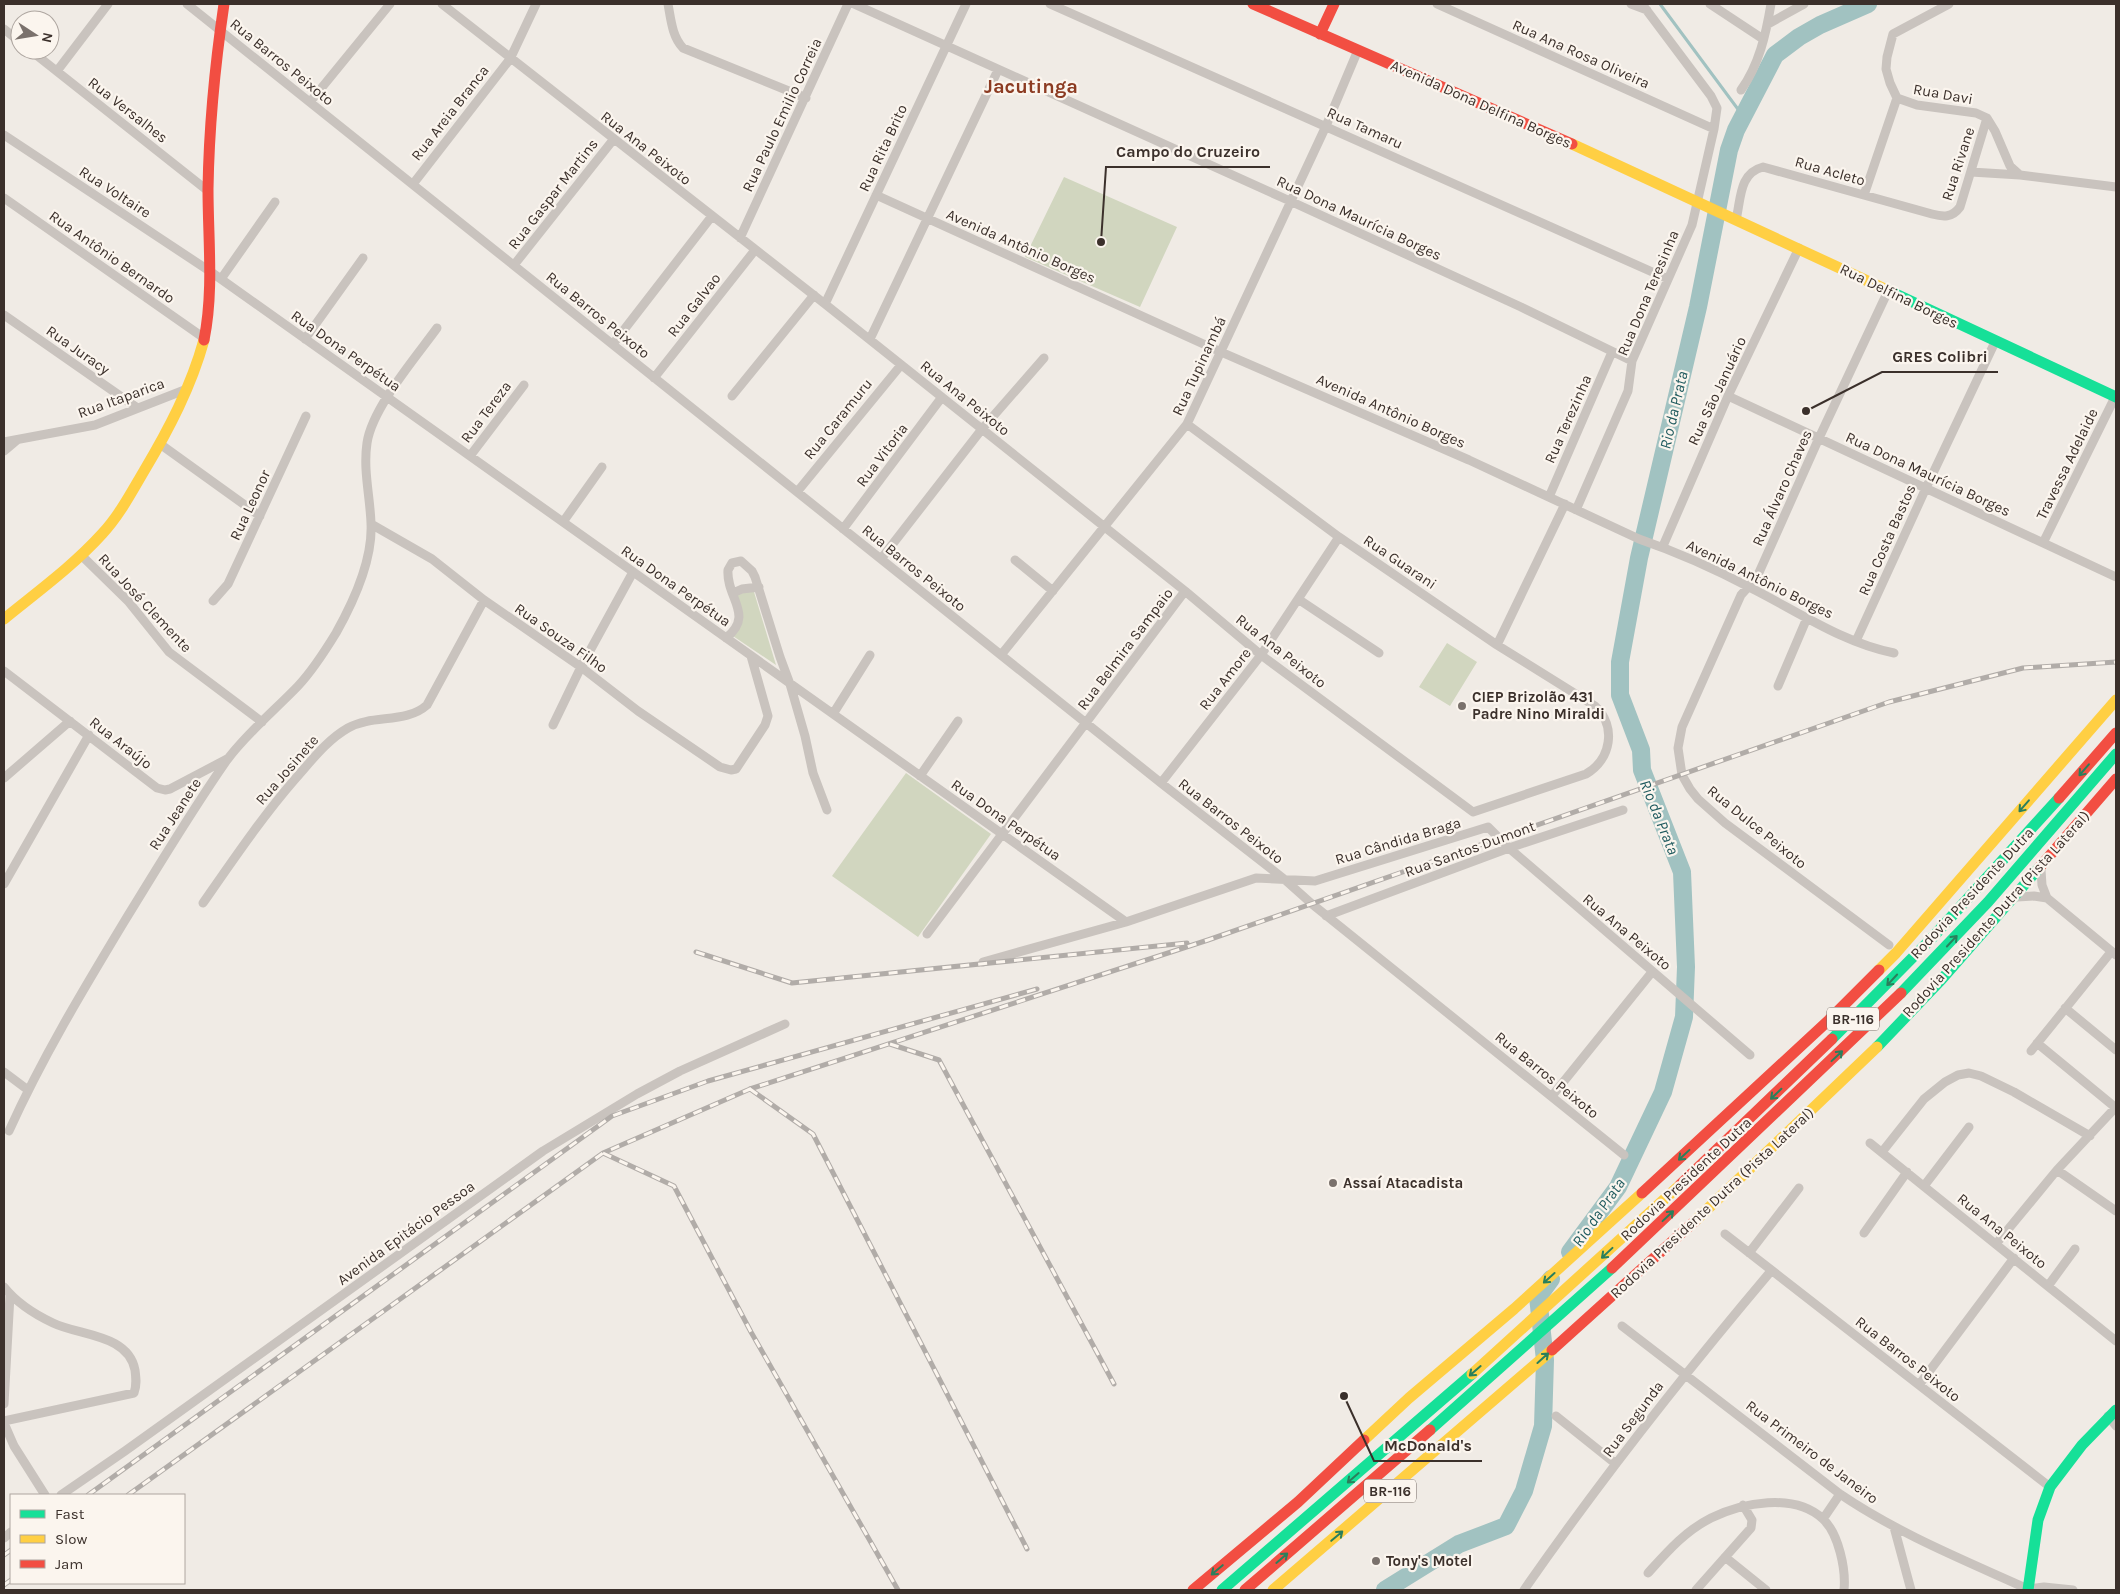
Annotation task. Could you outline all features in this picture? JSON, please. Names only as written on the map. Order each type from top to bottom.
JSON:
[{"type":"main road","points":[[4,619],[80,554],[120,512],[160,444],[187,389],[204,338],[209,300],[211,272],[208,191],[210,125],[224,4]]},
{"type":"main road","name":"Avenida Dona Delfina Borges","points":[[1253,4],[1619,165],[1703,205]]},
{"type":"main road","points":[[1320,34],[1334,4]]},
{"type":"main road","name":"Rua Delfina Borges","points":[[1703,205],[2116,397]]},
{"type":"main road","name":"BR-116","points":[[1193,1590],[1298,1502],[1409,1398],[1514,1309],[1829,1020],[1909,938],[2116,700]]},
{"type":"main road","name":"Rodovia Presidente Dutra","points":[[1222,1590],[1571,1287],[1868,1005],[2056,803],[2116,733]]},
{"type":"main road","name":"Rodovia Presidente Dutra","points":[[1245,1590],[1582,1297],[1884,1012],[1988,902],[2116,754]]},
{"type":"main road","points":[[1871,978],[1889,945],[2023,792],[2046,770],[2067,756]]},
{"type":"main road","name":"Rodovia Presidente Dutra (Pista Lateral)","points":[[1273,1590],[1507,1391],[1711,1208],[1882,1041],[2012,899],[2116,779]]},
{"type":"main road","points":[[2028,1589],[2038,1520],[2050,1487],[2082,1445],[2112,1413]]},
{"type":"street","points":[[57,71],[108,4]]},
{"type":"street","name":"Rua Barros Peixoto","points":[[187,4],[1161,783],[1284,879],[1326,916],[1624,1155]]},
{"type":"street","points":[[310,102],[390,4]]},
{"type":"street","name":"Rua Ana Peixoto","points":[[442,4],[613,140],[870,339],[1185,591],[1261,655],[1473,812]]},
{"type":"street","name":"Rua Areia Branca","points":[[413,184],[510,59],[536,4]]},
{"type":"street","points":[[668,4],[676,42],[683,48],[806,98]]},
{"type":"street","name":"Rua Paulo Emilio Correia","points":[[740,238],[848,4]]},
{"type":"street","name":"Rua Dona Maurícia Borges","points":[[854,4],[1290,201],[1521,307],[1632,361]]},
{"type":"street","name":"Rua Rita Brito","points":[[825,304],[966,4]]},
{"type":"street","name":"Rua Tamaru","points":[[1050,4],[1668,279]]},
{"type":"street","name":"Rua Ana Rosa Oliveira","points":[[1437,4],[1714,129]]},
{"type":"street","points":[[1631,4],[1645,7]]},
{"type":"street","points":[[1710,4],[1763,39]]},
{"type":"street","points":[[1740,90],[1751,74],[1768,24],[1771,4]]},
{"type":"street","points":[[1768,24],[1804,4]]},
{"type":"street","name":"Rua Davi","points":[[1949,4],[1893,34],[1886,69],[1890,83],[1898,98],[1917,105],[1976,113],[1987,118],[1995,131],[2010,166],[2020,175]]},
{"type":"street","name":"Rua Dona Teresinha","points":[[1576,510],[1628,391],[1632,361],[1692,225],[1703,205],[1717,108],[1711,96],[1645,7]]},
{"type":"street","name":"Rua Tupinambá","points":[[1001,655],[1188,424],[1326,126],[1358,50]]},
{"type":"street","name":"Rua Versalhes","points":[[43,60],[208,191]]},
{"type":"street","points":[[870,339],[998,70]]},
{"type":"street","points":[[1864,195],[1898,98]]},
{"type":"street","name":"Rua Rivane","points":[[1951,215],[1960,207],[1987,118]]},
{"type":"street","name":"Rua Voltaire","points":[[4,135],[211,272]]},
{"type":"street","name":"Rua Gaspar Martins","points":[[514,265],[613,140]]},
{"type":"street","name":"Rua Acleto","points":[[1732,218],[1748,175],[1751,171],[1763,167],[1943,217],[1951,215]]},
{"type":"street","points":[[1971,172],[2020,175],[2116,187]]},
{"type":"street","name":"Avenida Antônio Borges","points":[[876,195],[1221,352],[1549,497],[1639,539],[1658,545],[1749,586],[1807,618],[1869,647],[1894,653]]},
{"type":"street","name":"Rua Antônio Bernardo","points":[[4,198],[204,338]]},
{"type":"street","points":[[221,279],[275,202]]},
{"type":"street","points":[[613,344],[712,216]]},
{"type":"street","name":"Rua Sāo Januário","points":[[1658,545],[1799,248]]},
{"type":"street","name":"Rua Galvao","points":[[654,378],[755,250]]},
{"type":"street","points":[[305,339],[363,258]]},
{"type":"street","name":"Rua Dona Perpétua","points":[[211,272],[1126,922]]},
{"type":"street","name":"Rua Álvaro Chaves","points":[[1749,586],[1757,577],[1819,438],[1888,291]]},
{"type":"street","points":[[732,396],[814,295]]},
{"type":"street","name":"Rua Juracy","points":[[4,315],[136,407]]},
{"type":"street","name":"Rua Jeanete","points":[[9,1131],[28,1090],[83,990],[161,860],[229,757],[300,684],[337,632],[362,577],[370,542],[371,524],[367,442],[371,429],[388,398],[437,328]]},
{"type":"street","name":"Rua Costa Bastos","points":[[1856,641],[1995,342]]},
{"type":"street","name":"Rua Terezinha","points":[[1549,497],[1612,352]]},
{"type":"street","points":[[881,559],[982,429],[1044,358]]},
{"type":"street","name":"Rua Caramuru","points":[[797,492],[901,365]]},
{"type":"street","name":"Rua Tereza","points":[[470,456],[524,385]]},
{"type":"street","name":"Rua Itaparica","points":[[4,442],[95,425],[136,407],[187,389]]},
{"type":"street","name":"Rua Dona Maurícia Borges","points":[[1728,396],[2116,577]]},
{"type":"street","name":"Rua Vitoria","points":[[843,529],[942,397]]},
{"type":"street","name":"Travessa Adelaide","points":[[2043,544],[2116,397]]},
{"type":"street","name":"Rua Leonor","points":[[213,601],[228,584],[306,416]]},
{"type":"street","name":"Rua Guarani","points":[[1188,424],[1338,537],[1497,645],[1584,698],[1603,713]]},
{"type":"street","points":[[4,451],[19,438]]},
{"type":"street","points":[[160,444],[260,516]]},
{"type":"street","points":[[563,522],[602,467]]},
{"type":"street","points":[[1497,645],[1564,504]]},
{"type":"street","name":"Rua Souza Filho","points":[[371,524],[432,559],[484,600],[581,667],[683,743],[720,767],[731,770],[736,770],[765,725],[768,716],[751,656]]},
{"type":"street","name":"Rua Amore","points":[[1161,783],[1261,655],[1338,537]]},
{"type":"street","name":"Rua José Clemente","points":[[80,554],[128,601],[169,652],[262,722]]},
{"type":"street","points":[[1015,560],[1052,591]]},
{"type":"street","points":[[726,638],[735,631],[739,622],[738,608],[728,570],[732,563],[741,561],[752,571],[759,587],[805,736],[812,773],[827,810]]},
{"type":"street","points":[[553,725],[581,667],[633,572]]},
{"type":"street","name":"Rua Dulce Peixoto","points":[[1749,586],[1742,595],[1679,734],[1679,755],[1685,781],[1698,798],[1725,823],[1889,945]]},
{"type":"street","points":[[733,593],[742,589],[759,587]]},
{"type":"street","name":"Rua Belmira Sampaio","points":[[927,934],[1185,591]]},
{"type":"street","points":[[1298,599],[1379,652]]},
{"type":"street","name":"Rua Josinete","points":[[203,902],[254,830],[324,746],[349,727],[369,720],[414,714],[428,705],[484,600]]},
{"type":"street","points":[[1778,686],[1807,618]]},
{"type":"street","points":[[833,714],[870,655]]},
{"type":"street","name":"Rua Araújo","points":[[4,671],[158,788],[170,789],[229,757]]},
{"type":"street","name":"Rua Cândida Braga","points":[[1473,812],[1593,770],[1601,763],[1609,739],[1608,726],[1603,713]]},
{"type":"street","points":[[4,778],[70,721]]},
{"type":"street","points":[[920,776],[958,721]]},
{"type":"street","points":[[4,884],[89,735]]},
{"type":"street","name":"Rua Santos Dumont","points":[[1326,916],[1509,848],[1623,810]]},
{"type":"street","name":"Rua Ana Peixoto","points":[[1488,827],[1509,848],[1750,1055]]},
{"type":"street","name":"Rua Cândida Braga","points":[[1284,879],[1315,881],[1488,827]]},
{"type":"street","points":[[2030,1051],[2065,1008],[2114,954],[2047,898],[2042,885],[2041,866]]},
{"type":"street","points":[[983,962],[1091,933],[1256,878],[1284,879]]},
{"type":"street","points":[[2012,899],[2034,896],[2047,898]]},
{"type":"street","points":[[1552,1096],[1652,972]]},
{"type":"street","points":[[2065,1008],[2116,1050]]},
{"type":"street","name":"Avenida Epitácio Pessoa","points":[[62,1494],[125,1452],[543,1151],[637,1094],[680,1071],[785,1024]]},
{"type":"street","points":[[1996,1244],[2057,1170],[2116,1107],[2037,1043]]},
{"type":"street","points":[[4,1072],[28,1090]]},
{"type":"street","points":[[1882,1152],[1924,1099],[1945,1082],[1969,1073],[1981,1076],[2014,1092],[2090,1136]]},
{"type":"street","points":[[1924,1186],[1969,1127]]},
{"type":"street","name":"Rua Ana Peixoto","points":[[1870,1142],[2116,1342]]},
{"type":"street","points":[[2057,1170],[2116,1212]]},
{"type":"street","points":[[1864,1233],[1907,1172]]},
{"type":"street","points":[[1749,1253],[1799,1188]]},
{"type":"street","name":"Rua Barros Peixoto","points":[[1725,1234],[2050,1487]]},
{"type":"street","points":[[2048,1286],[2075,1249]]},
{"type":"street","points":[[1919,1385],[2014,1258]]},
{"type":"street","name":"Rua Segunda","points":[[1524,1590],[1562,1536],[1685,1373],[1771,1270]]},
{"type":"street","points":[[4,1287],[10,1295],[53,1323],[108,1340],[128,1353],[133,1364],[136,1379],[134,1393],[4,1422],[14,1446],[44,1494]]},
{"type":"street","points":[[4,1404],[10,1295]]},
{"type":"street","name":"Rua Primeiro de Janeiro","points":[[1622,1326],[1840,1494],[1894,1527],[2028,1589]]},
{"type":"street","points":[[2112,1413],[2116,1426]]},
{"type":"street","points":[[1556,1416],[1616,1464]]},
{"type":"street","points":[[1823,1518],[1840,1494]]},
{"type":"street","points":[[1648,1573],[1679,1540],[1711,1518],[1743,1505],[1775,1502],[1809,1510],[1823,1518],[1830,1527],[1839,1548],[1843,1565],[1844,1590]]},
{"type":"street","points":[[1696,1590],[1752,1524],[1752,1520],[1743,1505]]},
{"type":"street","points":[[1894,1527],[1912,1590]]},
{"type":"street","points":[[1725,1557],[1766,1590]]},
{"type":"street","points":[[2028,1589],[2044,1587],[2073,1590]]},
{"type":"green space","points":[[1064,177],[1177,227],[1140,307],[1025,257]]},
{"type":"green space","points":[[754,592],[776,665],[733,636],[738,594]]},
{"type":"green space","points":[[1447,643],[1477,662],[1450,706],[1419,687]]},
{"type":"green space","points":[[906,773],[991,834],[918,937],[832,876]]},
{"type":"waterway","points":[[1660,4],[1743,116]]},
{"type":"waterway","name":"Rio da Prata","points":[[1570,1252],[1618,1187],[1663,1092],[1684,1017],[1686,967],[1682,872],[1642,770],[1641,750],[1620,695],[1620,662],[1639,558],[1698,307],[1729,150],[1736,130],[1775,55],[1799,37],[1820,25],[1868,4]]},
{"type":"waterway","name":"Rio da Prata","points":[[1385,1590],[1459,1544],[1506,1526],[1524,1491],[1543,1426],[1545,1360],[1538,1297],[1551,1279]]},
{"type":"railway","points":[[129,1494],[603,1153],[750,1089],[1208,940],[1889,702],[2023,668],[2116,662]]},
{"type":"railway","points":[[696,952],[792,983],[1187,943]]},
{"type":"railway","points":[[89,1494],[612,1116],[708,1081],[1037,989]]},
{"type":"railway","points":[[890,1044],[939,1060],[1114,1384]]},
{"type":"railway","points":[[750,1089],[813,1134],[1027,1549]]},
{"type":"railway","points":[[603,1153],[674,1186],[751,1332],[898,1590]]},
{"type":"railway","points":[[4,1555],[10,1551]]},
{"type":"railway","points":[[4,1585],[10,1581]]},
{"type":"traffic: fast","points":[[1887,290],[2116,397]]},
{"type":"traffic: fast","points":[[1901,993],[1988,902],[2116,754]]},
{"type":"traffic: fast","points":[[1832,1039],[1932,938],[2059,798]]},
{"type":"traffic: fast","points":[[1877,1047],[1942,979],[2039,868]]},
{"type":"traffic: fast","points":[[1430,1430],[1612,1268]]},
{"type":"traffic: fast","points":[[1222,1590],[1472,1374]]},
{"type":"traffic: fast","points":[[2028,1590],[2038,1520],[2050,1487],[2082,1445],[2116,1410]]},
{"type":"traffic: slow","points":[[1572,144],[1887,290]]},
{"type":"traffic: slow","points":[[4,619],[79,557],[114,520],[171,423],[193,374],[204,340]]},
{"type":"traffic: slow","points":[[1879,970],[1896,953],[2116,700]]},
{"type":"traffic: slow","points":[[1696,1220],[1877,1047]]},
{"type":"traffic: slow","points":[[1472,1374],[1680,1185]]},
{"type":"traffic: slow","points":[[1364,1440],[1409,1398],[1514,1309],[1642,1193]]},
{"type":"traffic: slow","points":[[1273,1590],[1552,1350]]},
{"type":"traffic: jam","points":[[204,340],[210,284],[208,189],[211,119],[224,4]]},
{"type":"traffic: jam","points":[[1253,4],[1572,144]]},
{"type":"traffic: jam","points":[[1320,34],[1334,4]]},
{"type":"traffic: jam","points":[[2059,798],[2116,733]]},
{"type":"traffic: jam","points":[[2039,868],[2116,779]]},
{"type":"traffic: jam","points":[[1642,1193],[1829,1020],[1879,970]]},
{"type":"traffic: jam","points":[[1612,1268],[1901,993]]},
{"type":"traffic: jam","points":[[1680,1185],[1832,1039]]},
{"type":"traffic: jam","points":[[1552,1350],[1696,1220]]},
{"type":"traffic: jam","points":[[1245,1590],[1430,1430]]},
{"type":"traffic: jam","points":[[1193,1590],[1298,1502],[1364,1440]]},
{"type":"place","name":"Campo do Cruzeiro","points":[[1101,242]]},
{"type":"place","name":"GRES Colibri","points":[[1806,411]]},
{"type":"place","name":"CIEP Brizolão 431 Padre Nino Miraldi","points":[[1462,706]]},
{"type":"place","name":"Assaí Atacadista","points":[[1333,1183]]},
{"type":"place","name":"McDonald's","points":[[1344,1396]]},
{"type":"place","name":"Tony's Motel","points":[[1376,1561]]},
{"type":"district","name":"Jacutinga","points":[[1031,86]]}]
